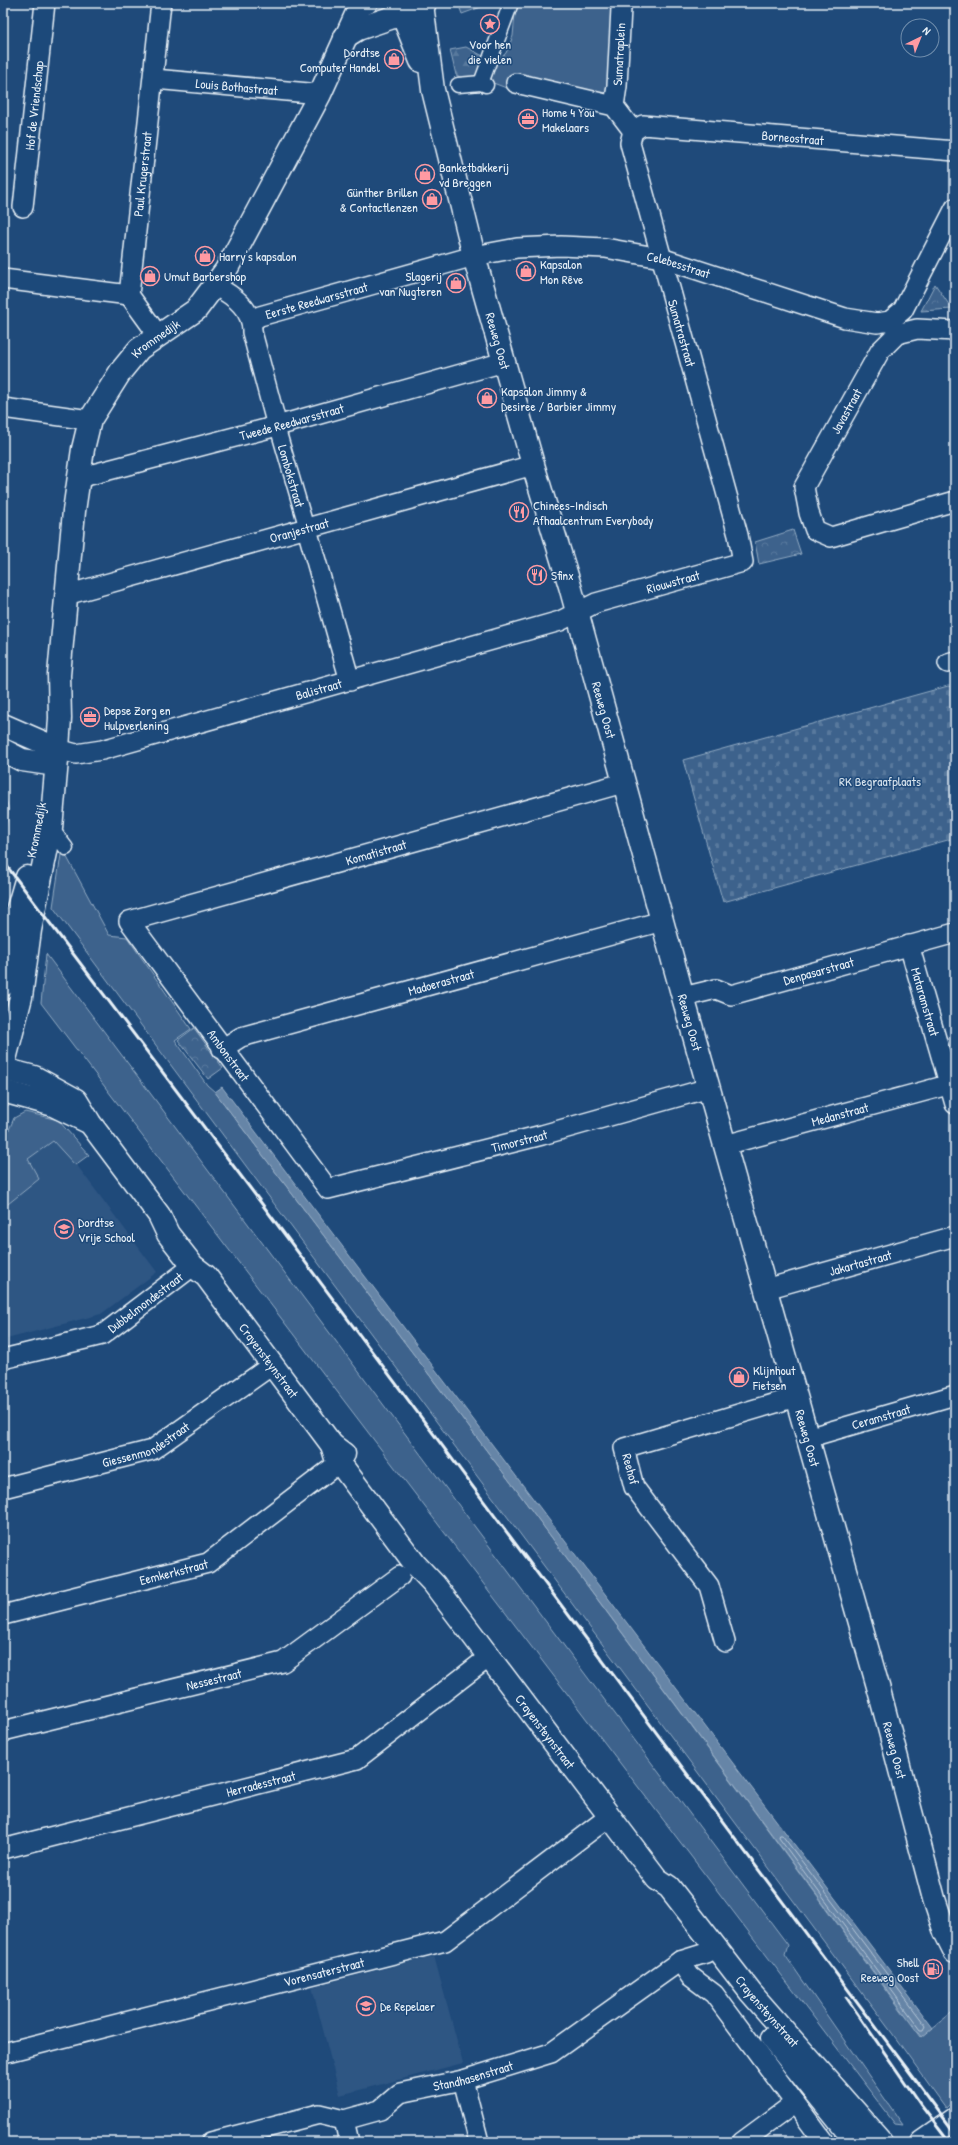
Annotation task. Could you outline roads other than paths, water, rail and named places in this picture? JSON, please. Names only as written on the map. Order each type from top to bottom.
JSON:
[{"type":"street","name":"Hof de Vriendschap","points":[[23,207],[45,3]]},
{"type":"street","name":"Paul Krugerstraat","points":[[129,295],[154,79],[161,3]]},
{"type":"street","name":"Krommedijk","points":[[3,1068],[21,997],[30,930],[51,828],[50,755],[46,716],[59,675],[78,478],[90,420],[120,371],[139,349],[196,310],[226,270],[320,94],[360,6],[366,3]]},
{"type":"street","points":[[345,37],[400,8],[423,3]]},
{"type":"street","name":"Reeweg Oost","points":[[423,3],[433,90],[474,256],[533,465],[577,612],[682,998],[709,1088],[879,1690],[934,1899],[945,1932],[955,1952]]},
{"type":"street","points":[[458,85],[484,84],[511,3]]},
{"type":"street","name":"Sumatraplein","points":[[614,106],[617,86],[619,6]]},
{"type":"street","name":"Reeweg Oost","points":[[400,8],[433,90]]},
{"type":"street","name":"Louis Bothastraat","points":[[154,79],[320,94]]},
{"type":"street","points":[[516,84],[614,106],[633,131]]},
{"type":"street","name":"Borneostraat","points":[[633,131],[643,125],[955,151]]},
{"type":"street","name":"Sumatrastraat","points":[[633,131],[630,143],[738,535]]},
{"type":"street","name":"Celebesstraat","points":[[474,256],[518,248],[562,246],[605,248],[661,258],[845,318],[877,323],[890,321],[903,310],[955,208]]},
{"type":"street","name":"Eerste Reedwarsstraat","points":[[252,321],[260,316],[474,256]]},
{"type":"street","points":[[3,279],[129,295],[158,335]]},
{"type":"street","name":"Lombokstraat","points":[[215,286],[237,299],[252,321],[252,332],[277,426],[350,681]]},
{"type":"street","name":"Javastraat","points":[[955,331],[917,329],[897,334],[880,351],[804,487],[809,513],[815,530],[830,537],[955,501]]},
{"type":"street","name":"Tweede Reedwarsstraat","points":[[78,478],[277,426],[504,362]]},
{"type":"street","points":[[3,408],[90,420]]},
{"type":"street","name":"Oranjestraat","points":[[66,596],[533,465]]},
{"type":"street","name":"Riouwstraat","points":[[577,612],[596,603],[743,562],[738,535]]},
{"type":"street","name":"Balistraat","points":[[50,755],[76,754],[102,750],[560,621],[577,612]]},
{"type":"street","points":[[3,725],[50,755]]},
{"type":"street","points":[[3,750],[22,760],[50,755]]},
{"type":"street","name":"Krommedijk","points":[[3,983],[8,929],[24,889],[41,811],[50,755]]},
{"type":"street","name":"Komatistraat","points":[[129,921],[623,782]]},
{"type":"street","name":"Krommedijk","points":[[51,828],[66,848]]},
{"type":"street","name":"Ambonstraat","points":[[129,921],[328,1189]]},
{"type":"street","name":"Madoerastraat","points":[[222,1048],[241,1037],[662,921]]},
{"type":"street","name":"Denpasarstraat","points":[[682,998],[716,989],[731,995],[955,933]]},
{"type":"street","name":"Mataramstraat","points":[[909,945],[952,1084],[955,1104]]},
{"type":"street","points":[[3,983],[21,997]]},
{"type":"street","name":"Crayensteynstraat","points":[[3,1068],[34,1077],[76,1100],[90,1123],[159,1215],[168,1234],[199,1271],[272,1366],[336,1454],[343,1452],[424,1558],[434,1584],[657,1879],[669,1887],[710,1950],[751,1993],[882,2142]]},
{"type":"street","name":"Medanstraat","points":[[725,1145],[952,1084]]},
{"type":"street","name":"Timorstraat","points":[[328,1189],[542,1135],[709,1088]]},
{"type":"street","name":"Crayensteynstraat","points":[[3,1091],[53,1105],[90,1123]]},
{"type":"street","name":"Jakartastraat","points":[[766,1289],[955,1236]]},
{"type":"street","name":"Dubbelmondestraat","points":[[3,1359],[102,1335],[199,1271]]},
{"type":"street","name":"Giessenmondestraat","points":[[3,1488],[152,1450],[272,1366]]},
{"type":"street","name":"Ceramstraat","points":[[807,1438],[955,1395]]},
{"type":"street","name":"Reehof","points":[[725,1642],[708,1586],[634,1487],[624,1448],[796,1397]]},
{"type":"street","name":"Eemkerkstraat","points":[[3,1615],[208,1563],[336,1454]]},
{"type":"street","name":"Nessestraat","points":[[3,1731],[283,1662],[400,1576]]},
{"type":"street","name":"Herradesstraat","points":[[3,1849],[357,1759],[489,1657]]},
{"type":"street","name":"Vorensaterstraat","points":[[3,2053],[445,1941],[610,1816]]},
{"type":"street","name":"Crayensteynstraat","points":[[710,1950],[719,1973],[856,2142]]},
{"type":"street","name":"Standhasenstraat","points":[[211,2142],[319,2114],[344,2120],[380,2110],[400,2093],[463,2080],[551,2053],[680,1961],[710,1950]]},
{"type":"street","points":[[680,1961],[690,1976],[714,1994],[824,2142]]},
{"type":"street","points":[[463,2080],[479,2142]]},
{"type":"street","points":[[742,2142],[795,2103]]},
{"type":"street","points":[[922,2142],[955,2119]]},
{"type":"street","points":[[344,2120],[349,2142]]},
{"type":"street","points":[[948,2142],[955,2137]]},
{"type":"water","points":[[222,1087],[933,2028],[922,2037],[518,1492],[215,1092]]},
{"type":"railway","points":[[3,861],[250,1188],[955,2133]]},
{"type":"railway","points":[[846,1997],[920,2104],[949,2142]]},
{"type":"place","name":"Voor hen die vielen","points":[[490,24]]},
{"type":"place","name":"Dordtse Computer Handel","points":[[394,59]]},
{"type":"place","name":"Home 4 You Makelaars","points":[[528,119]]},
{"type":"place","name":"Banketbakkerij vd Breggen","points":[[425,174]]},
{"type":"place","name":"Günther Brillen & Contactlenzen","points":[[432,199]]},
{"type":"place","name":"Harry's kapsalon","points":[[205,256]]},
{"type":"place","name":"Kapsalon Mon Rêve","points":[[526,271]]},
{"type":"place","name":"Umut Barbershop","points":[[150,276]]},
{"type":"place","name":"Slagerij van Nugteren","points":[[456,283]]},
{"type":"place","name":"Kapsalon Jimmy & Desiree / Barbier Jimmy","points":[[487,398]]},
{"type":"place","name":"Chinees-Indisch Afhaalcentrum Everybody","points":[[519,512]]},
{"type":"place","name":"Sfinx","points":[[537,575]]},
{"type":"place","name":"Depse Zorg en Hulpverlening","points":[[90,717]]},
{"type":"place","name":"Dordtse Vrije School","points":[[64,1229]]},
{"type":"place","name":"Klijnhout Fietsen","points":[[739,1377]]},
{"type":"place","name":"Shell Reeweg Oost","points":[[933,1969]]},
{"type":"place","name":"De Repelaer","points":[[366,2006]]},
{"type":"park label","name":"RK Begraafplaats","points":[[880,781]]}]
